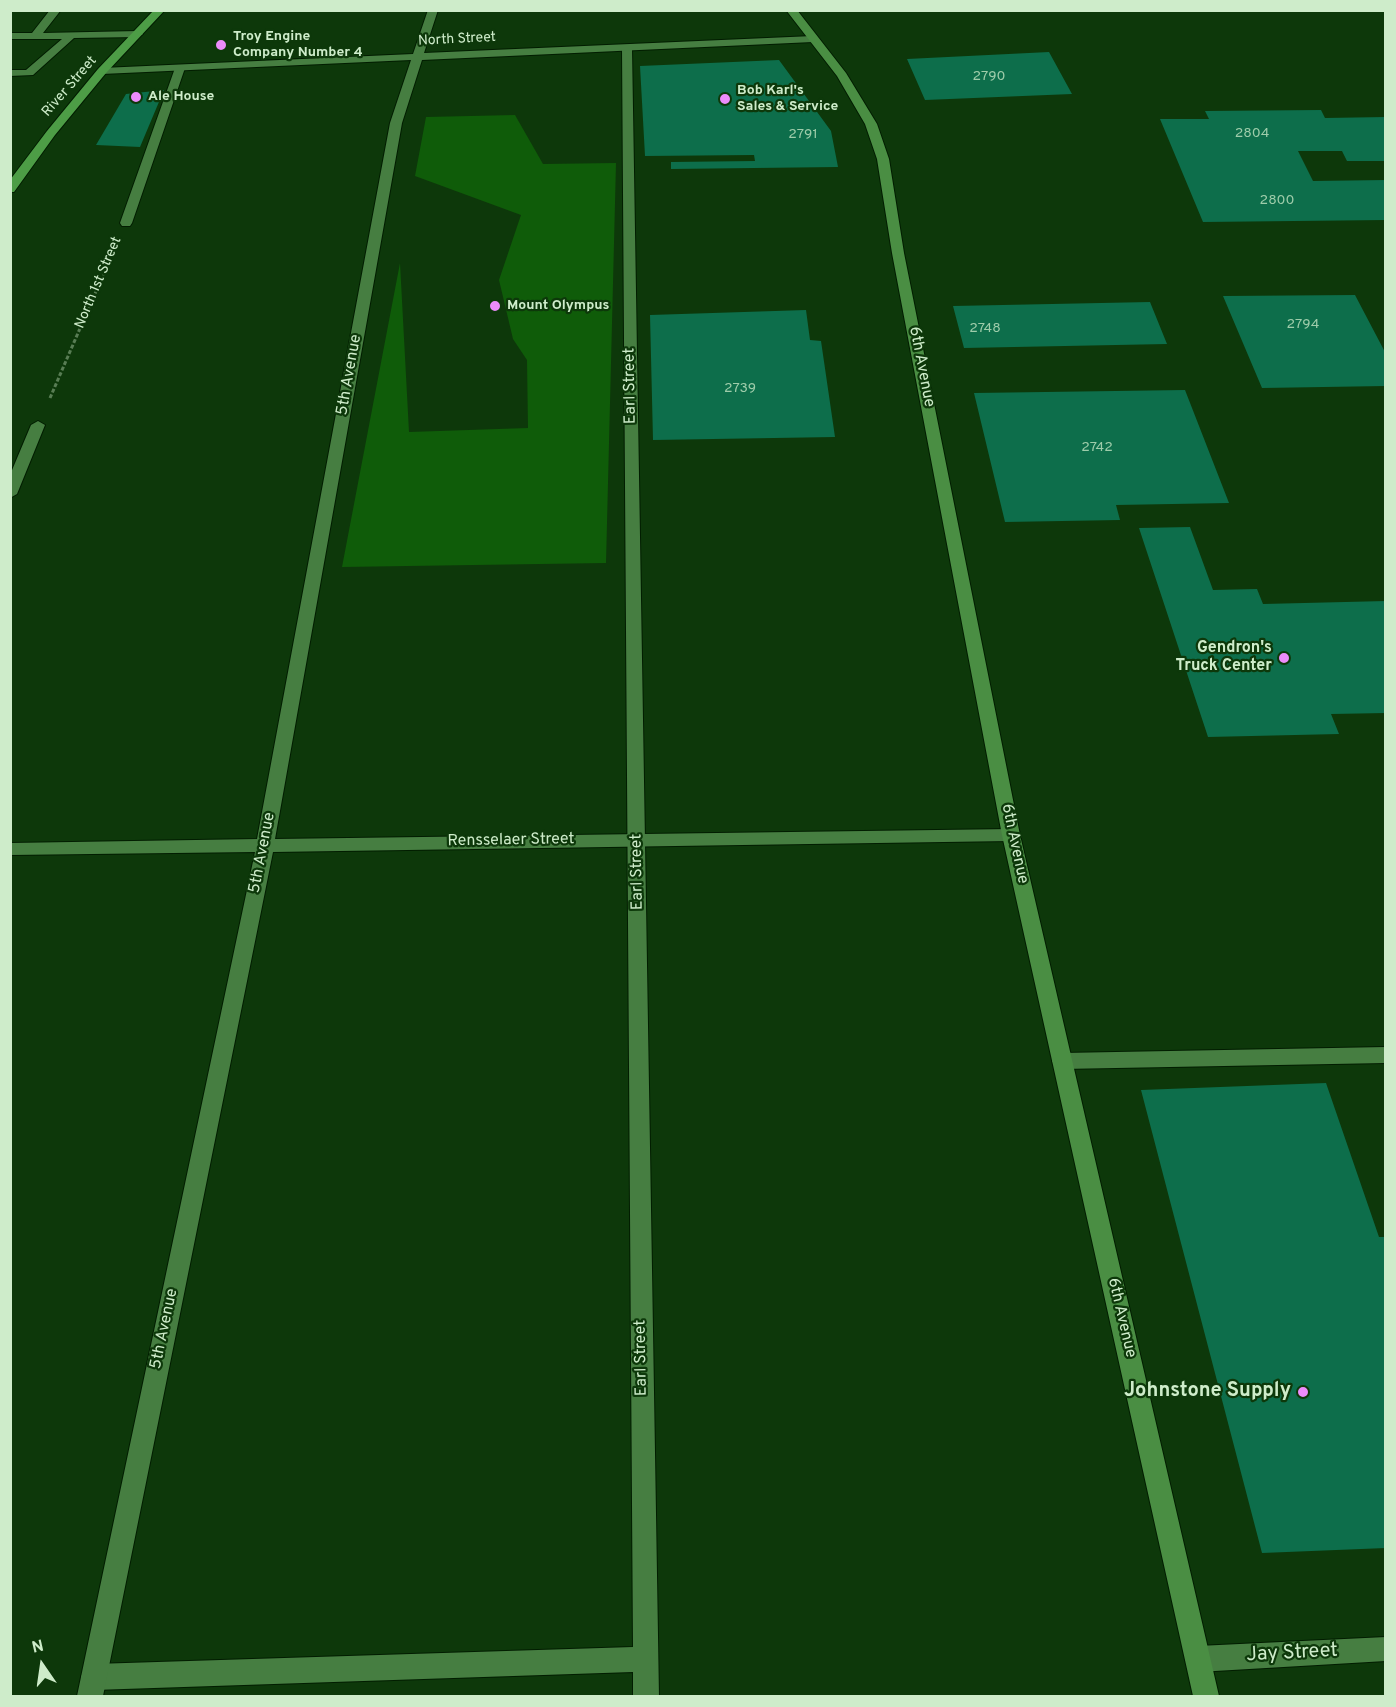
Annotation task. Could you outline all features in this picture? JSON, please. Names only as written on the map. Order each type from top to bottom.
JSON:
[{"type":"main road","name":"River Street","points":[[10,189],[51,133],[102,71],[160,10]]},
{"type":"street","points":[[35,36],[56,10]]},
{"type":"street","name":"5th Avenue","points":[[92,1687],[265,845],[396,123],[433,10]]},
{"type":"street","name":"6th Avenue","points":[[791,10],[842,75],[871,124],[883,159],[898,253],[1011,835],[1206,1696]]},
{"type":"street","points":[[10,36],[138,34]]},
{"type":"street","points":[[10,74],[29,73],[72,35]]},
{"type":"street","name":"North Street","points":[[102,71],[813,39]]},
{"type":"street","name":"Earl Street","points":[[627,48],[646,1696]]},
{"type":"street","name":"North 1st Street","points":[[126,223],[180,68]]},
{"type":"street","points":[[10,494],[38,425]]},
{"type":"street","name":"Rensselaer Street","points":[[10,849],[1011,835]]},
{"type":"street","points":[[1062,1061],[1386,1055]]},
{"type":"street","name":"Jay Street","points":[[1198,1659],[1386,1649]]},
{"type":"street","points":[[92,1687],[645,1659]]},
{"type":"path","name":"North 1st Street","points":[[38,425],[126,223]]},
{"type":"green space","points":[[515,115],[543,164],[616,163],[606,563],[342,567],[400,263],[409,432],[528,428],[527,360],[513,339],[499,280],[521,215],[415,176],[426,117]]},
{"type":"building","points":[[1049,52],[1072,94],[925,100],[907,59]]},
{"type":"building","name":"Bob Karl's Sales & Service","points":[[779,60],[831,131],[838,167],[671,169],[671,162],[755,161],[754,155],[645,156],[640,66]]},
{"type":"building","points":[[164,90],[140,147],[96,145],[126,94]]},
{"type":"building","points":[[1321,110],[1325,118],[1386,117],[1386,161],[1347,161],[1342,151],[1298,151],[1313,181],[1386,180],[1386,220],[1203,222],[1160,119],[1209,119],[1205,111]]},
{"type":"building","points":[[1355,295],[1386,354],[1386,386],[1262,388],[1223,296]]},
{"type":"building","points":[[1150,302],[1167,344],[964,348],[953,306]]},
{"type":"building","points":[[806,310],[810,340],[821,341],[835,437],[653,440],[650,315]]},
{"type":"building","points":[[1185,390],[1229,503],[1116,505],[1120,520],[1005,522],[974,393]]},
{"type":"building","name":"Gendron's Truck Center","points":[[1190,527],[1213,590],[1257,589],[1263,604],[1386,601],[1386,713],[1331,714],[1339,734],[1208,737],[1139,528]]},
{"type":"building","name":"Johnstone Supply","points":[[1326,1083],[1379,1237],[1386,1237],[1386,1548],[1262,1553],[1141,1090]]},
{"type":"place","name":"Troy Engine Company Number 4","points":[[221,45]]},
{"type":"place","name":"Ale House","points":[[136,97]]},
{"type":"place","name":"Bob Karl's Sales & Service","points":[[725,99]]},
{"type":"place","name":"Mount Olympus","points":[[495,306]]},
{"type":"place","name":"Gendron's Truck Center","points":[[1284,658]]},
{"type":"place","name":"Johnstone Supply","points":[[1303,1392]]}]
